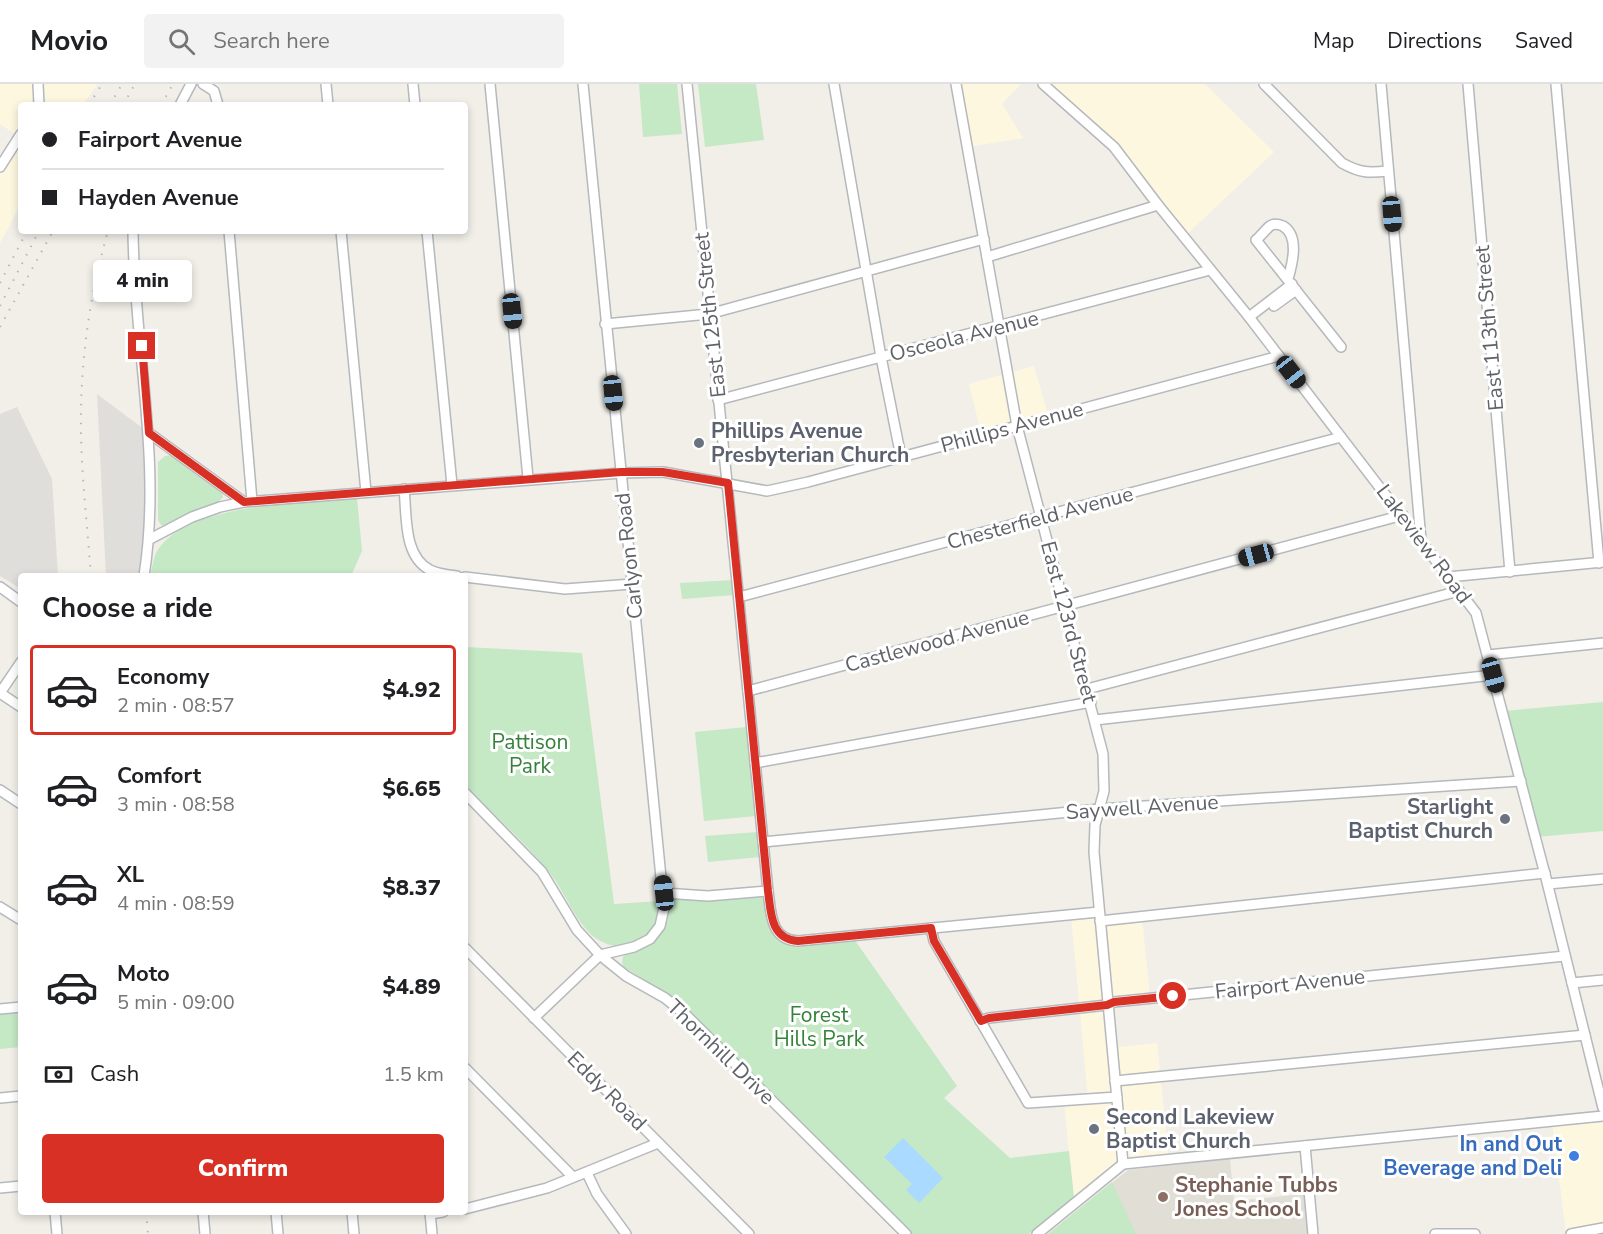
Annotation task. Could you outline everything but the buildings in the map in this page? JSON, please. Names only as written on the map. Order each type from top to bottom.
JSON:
[{"type":"street","points":[[38,84],[39,102]]},
{"type":"street","points":[[182,102],[191,84]]},
{"type":"street","points":[[203,84],[214,91],[217,102]]},
{"type":"street","points":[[326,84],[328,102]]},
{"type":"street","points":[[413,84],[415,102]]},
{"type":"street","points":[[490,84],[528,478]]},
{"type":"street","name":"Carlyon Road","points":[[583,84],[605,324],[664,893],[663,920],[657,932],[643,944],[600,955]]},
{"type":"street","name":"East 125th Street","points":[[687,84],[768,891],[773,921],[776,930],[783,937],[798,941],[931,928]]},
{"type":"street","points":[[834,84],[881,357],[901,457]]},
{"type":"street","name":"East 123rd Street","points":[[957,84],[1017,426],[1102,754],[1104,774],[1100,809],[1095,825],[1094,852],[1123,1164]]},
{"type":"street","name":"Lakeview Road","points":[[1043,84],[1114,147],[1251,319],[1476,613],[1548,884],[1585,1035],[1599,1073],[1603,1108]]},
{"type":"street","points":[[1381,84],[1422,542]]},
{"type":"street","name":"East 113th Street","points":[[1468,84],[1510,572]]},
{"type":"street","points":[[1448,577],[1601,562],[1556,84]]},
{"type":"street","points":[[1271,86],[1342,163],[1367,173],[1388,171]]},
{"type":"street","points":[[0,166],[18,139]]},
{"type":"street","points":[[987,257],[1158,205]]},
{"type":"street","points":[[1251,319],[1292,284],[1294,259],[1291,235],[1286,228],[1278,224],[1271,225],[1256,240],[1292,284],[1341,347]]},
{"type":"street","points":[[133,234],[149,433],[151,489],[150,539],[144,573]]},
{"type":"street","points":[[229,234],[248,501]]},
{"type":"street","points":[[340,234],[366,492]]},
{"type":"street","points":[[427,234],[452,485]]},
{"type":"street","points":[[605,324],[709,314],[984,239]]},
{"type":"street","name":"Osceola Avenue","points":[[718,400],[1210,270]]},
{"type":"street","name":"Phillips Avenue","points":[[150,539],[199,515],[248,501],[528,478],[621,472],[663,472],[767,491],[1279,356]]},
{"type":"street","points":[[149,433],[248,501]]},
{"type":"street","name":"Chesterfield Avenue","points":[[739,597],[1341,437]]},
{"type":"street","points":[[404,489],[409,538],[414,556],[430,570],[444,573]]},
{"type":"street","name":"Castlewood Avenue","points":[[748,691],[1403,515]]},
{"type":"street","points":[[468,577],[564,589],[632,584]]},
{"type":"street","points":[[0,587],[18,600]]},
{"type":"street","points":[[1087,689],[1459,591]]},
{"type":"street","points":[[1488,654],[1603,643]]},
{"type":"street","points":[[18,666],[0,693],[18,705]]},
{"type":"street","points":[[1095,720],[1493,675]]},
{"type":"street","points":[[755,763],[1090,702]]},
{"type":"street","name":"Saywell Avenue","points":[[763,842],[1100,809],[1521,781]]},
{"type":"street","points":[[0,790],[18,802]]},
{"type":"street","name":"Thornhill Drive","points":[[468,796],[542,872],[577,930],[600,955],[626,976],[665,998],[687,1016],[906,1234]]},
{"type":"street","points":[[1117,1097],[1030,1104],[934,941],[931,928],[1099,917],[1545,873]]},
{"type":"street","points":[[1548,884],[1603,879]]},
{"type":"street","points":[[664,893],[708,896],[768,891]]},
{"type":"street","points":[[0,907],[18,918]]},
{"type":"street","name":"Eddy Road","points":[[468,953],[749,1234]]},
{"type":"street","points":[[534,1018],[600,955]]},
{"type":"street","name":"Fairport Avenue","points":[[981,1021],[989,1018],[1107,1005],[1114,1002],[1565,956]]},
{"type":"street","points":[[1572,983],[1603,980]]},
{"type":"street","points":[[0,1009],[18,1007]]},
{"type":"street","points":[[1115,1081],[1585,1035]]},
{"type":"street","points":[[468,1071],[573,1177]]},
{"type":"street","points":[[0,1098],[18,1096]]},
{"type":"street","points":[[1037,1234],[1123,1164],[1603,1116]]},
{"type":"street","points":[[468,1208],[547,1188],[658,1143]]},
{"type":"street","points":[[1305,1146],[1313,1234]]},
{"type":"street","points":[[587,1173],[597,1194],[626,1234]]},
{"type":"street","points":[[0,1188],[18,1186]]},
{"type":"street","points":[[55,1215],[57,1234]]},
{"type":"street","points":[[203,1215],[205,1234]]},
{"type":"street","points":[[276,1215],[278,1234]]},
{"type":"street","points":[[352,1215],[354,1234]]},
{"type":"street","points":[[430,1215],[432,1234]]},
{"type":"street","points":[[1571,1234],[1603,1228]]},
{"type":"street","points":[[1435,1234],[1475,1234]]},
{"type":"shaded area","points":[[0,84],[98,84],[84,102],[18,102],[18,136],[0,124]]},
{"type":"shaded area","points":[[956,84],[1021,84],[1002,104],[1023,138],[968,147]]},
{"type":"shaded area","points":[[1043,84],[1205,84],[1274,152],[1184,237],[1114,147]]},
{"type":"shaded area","points":[[18,139],[18,210],[0,243],[0,167]]},
{"type":"shaded area","points":[[1034,366],[1049,418],[982,436],[969,384]]},
{"type":"shaded area","points":[[97,394],[149,433],[144,573],[106,573]]},
{"type":"shaded area","points":[[17,407],[52,479],[58,573],[18,573],[18,587],[0,576],[0,414]]},
{"type":"shaded area","points":[[1099,912],[1100,921],[1142,917],[1150,998],[1107,1005],[1112,1048],[1157,1043],[1169,1160],[1123,1164],[1074,1204],[1064,1101],[1088,1099],[1071,915]]},
{"type":"shaded area","points":[[1603,1116],[1603,1228],[1566,1234],[1552,1121]]},
{"type":"shaded area","name":"Stephanie Tubbs Jones School","points":[[1230,1159],[1234,1201],[1304,1194],[1308,1234],[1048,1234],[1128,1170]]},
{"type":"green space","points":[[639,84],[677,84],[682,134],[643,137]]},
{"type":"green space","points":[[698,84],[756,84],[764,140],[705,147]]},
{"type":"green space","points":[[173,455],[222,493],[223,497],[218,503],[183,516],[166,526],[161,525],[158,520],[158,462],[165,456]]},
{"type":"green space","points":[[357,498],[362,551],[352,573],[151,573],[156,553],[170,536],[192,524],[248,508]]},
{"type":"green space","points":[[734,580],[735,595],[682,599],[680,583]]},
{"type":"green space","name":"Pattison Park","points":[[468,647],[582,653],[614,904],[660,901],[659,913],[649,933],[631,945],[609,945],[597,939],[577,917],[555,880],[519,839],[468,789]]},
{"type":"green space","points":[[1603,702],[1603,831],[1536,837],[1503,711]]},
{"type":"green space","points":[[747,727],[756,816],[704,821],[695,732]]},
{"type":"green space","points":[[758,832],[760,857],[708,862],[705,836]]},
{"type":"green space","name":"Forest Hills Park","points":[[671,897],[718,900],[761,897],[764,899],[770,928],[780,941],[800,945],[854,939],[957,1086],[944,1098],[1010,1158],[1069,1151],[1074,1197],[1029,1234],[912,1234],[689,1010],[624,967],[623,956],[649,944],[664,929]]},
{"type":"green space","points":[[18,1007],[18,1047],[0,1049],[0,1009]]},
{"type":"green space","points":[[1112,1182],[1136,1234],[1048,1234]]},
{"type":"water","points":[[903,1138],[943,1178],[919,1203],[906,1190],[912,1184],[884,1157]]},
{"type":"railway","points":[[91,102],[102,84]]},
{"type":"railway","points":[[112,102],[122,84]]},
{"type":"railway","points":[[125,102],[135,84]]},
{"type":"railway","points":[[163,102],[173,84]]},
{"type":"railway","points":[[0,283],[25,234]]},
{"type":"railway","points":[[0,306],[37,234]]},
{"type":"railway","points":[[0,327],[51,234]]},
{"type":"railway","points":[[91,573],[82,452],[83,365],[88,320],[107,234]]},
{"type":"railway","points":[[146,1215],[148,1234]]},
{"type":"place","name":"Phillips Avenue Presbyterian Church","points":[[699,443]]},
{"type":"place","name":"Starlight Baptist Church","points":[[1505,819]]},
{"type":"place","name":"Second Lakeview Baptist Church","points":[[1094,1129]]},
{"type":"place","name":"In and Out Beverage and Deli","points":[[1574,1156]]},
{"type":"place","name":"Stephanie Tubbs Jones School","points":[[1163,1197]]},
{"type":"route","points":[[142,346],[149,433],[244,502],[621,472],[663,472],[728,483],[768,891],[773,921],[779,934],[792,941],[798,941],[931,928],[934,941],[981,1021],[989,1018],[1173,996]]}]
